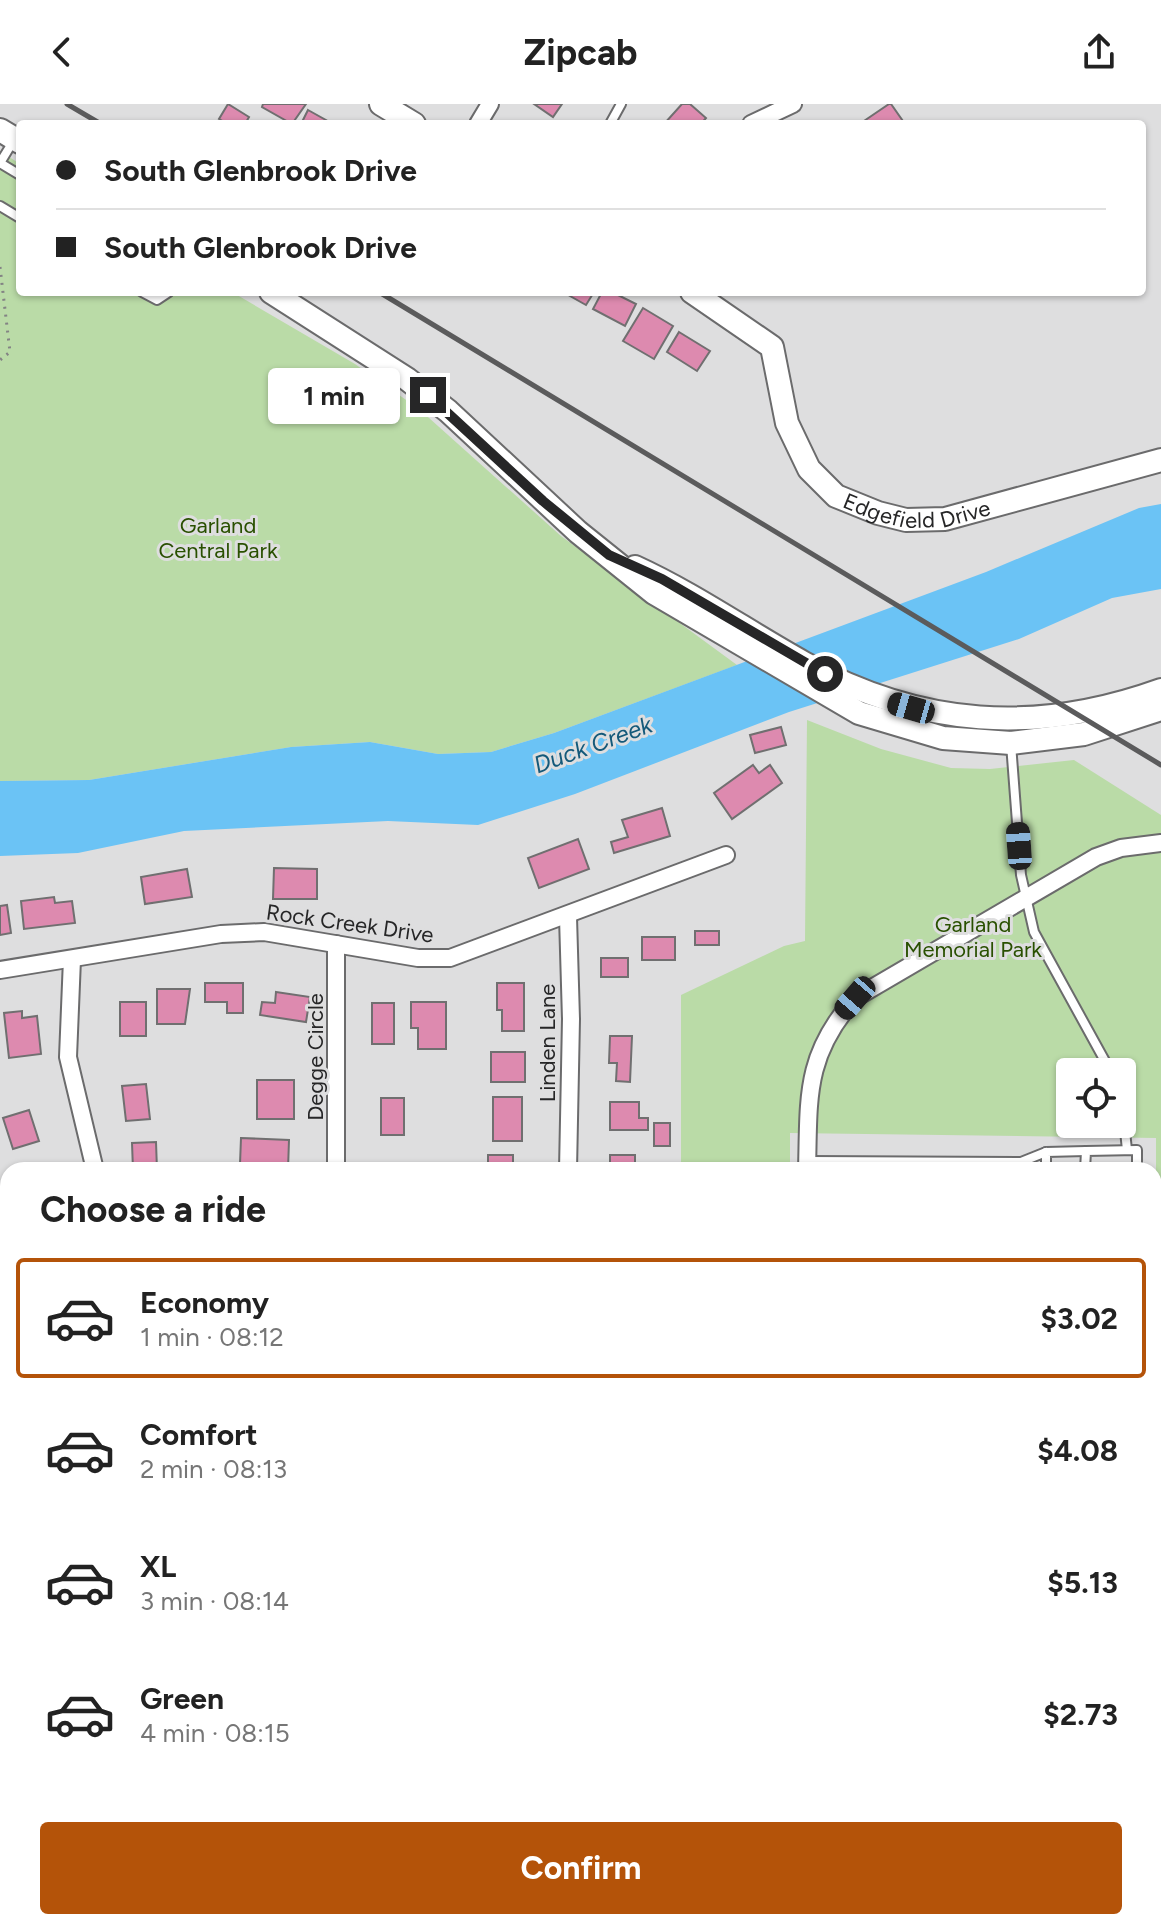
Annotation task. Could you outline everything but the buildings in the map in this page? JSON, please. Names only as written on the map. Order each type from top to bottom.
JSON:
[{"type":"street","points":[[381,104],[407,120]]},
{"type":"street","points":[[759,120],[793,104]]},
{"type":"street","points":[[277,296],[407,379],[448,411],[543,501],[654,593],[846,685],[911,708],[962,717],[1032,719],[1100,709],[1161,690]]},
{"type":"street","name":"Edgefield Drive","points":[[698,296],[772,347],[787,423],[809,469],[836,496],[878,513],[906,520],[945,519],[1161,460]]},
{"type":"street","points":[[709,617],[821,693],[882,722],[943,738],[1011,743],[1084,734],[1161,709]]},
{"type":"street","points":[[807,1162],[810,1085],[816,1058],[832,1024],[855,998],[875,983],[1096,857],[1145,842],[1161,843]]},
{"type":"street","name":"Rock Creek Drive","points":[[0,970],[221,934],[264,932],[418,958],[450,958],[568,917],[726,855]]},
{"type":"street","name":"Linden Lane","points":[[568,917],[571,1019],[568,1162]]},
{"type":"street","name":"Degge Circle","points":[[336,944],[336,1162]]},
{"type":"street","points":[[72,959],[68,1057],[93,1162]]},
{"type":"lane","points":[[0,163],[12,137]]},
{"type":"lane","points":[[1011,743],[1025,897],[1034,932],[1103,1058]]},
{"type":"lane","points":[[1127,1138],[1127,1150]]},
{"type":"lane","points":[[1021,1162],[1046,1152],[1127,1150],[1137,1150],[1137,1162]]},
{"type":"lane","points":[[1085,1162],[1086,1151]]},
{"type":"lane","points":[[1046,1152],[1046,1162]]},
{"type":"path","points":[[0,267],[10,352],[0,360]]},
{"type":"green space","name":"Garland Central Park","points":[[0,151],[16,161],[16,296],[239,296],[355,364],[419,409],[561,536],[737,665],[554,733],[491,752],[438,754],[370,742],[291,747],[89,780],[0,781]]},
{"type":"green space","name":"Garland Memorial Park","points":[[807,720],[881,749],[951,768],[990,769],[1074,760],[1161,815],[1161,1162],[1156,1162],[1156,1138],[1136,1138],[1136,1058],[1056,1058],[1056,1137],[790,1133],[790,1162],[681,1162],[681,995],[784,946],[805,941]]},
{"type":"water","name":"Duck Creek","points":[[1161,504],[1161,589],[1112,598],[1019,639],[789,712],[575,794],[478,825],[388,821],[184,831],[78,853],[0,856],[0,781],[89,780],[291,747],[370,742],[438,754],[491,752],[554,733],[986,572],[1139,508]]},
{"type":"railway","points":[[67,104],[94,120]]},
{"type":"railway","points":[[386,296],[1161,765]]},
{"type":"route","points":[[428,395],[578,532],[609,555],[662,579],[825,674]]}]
